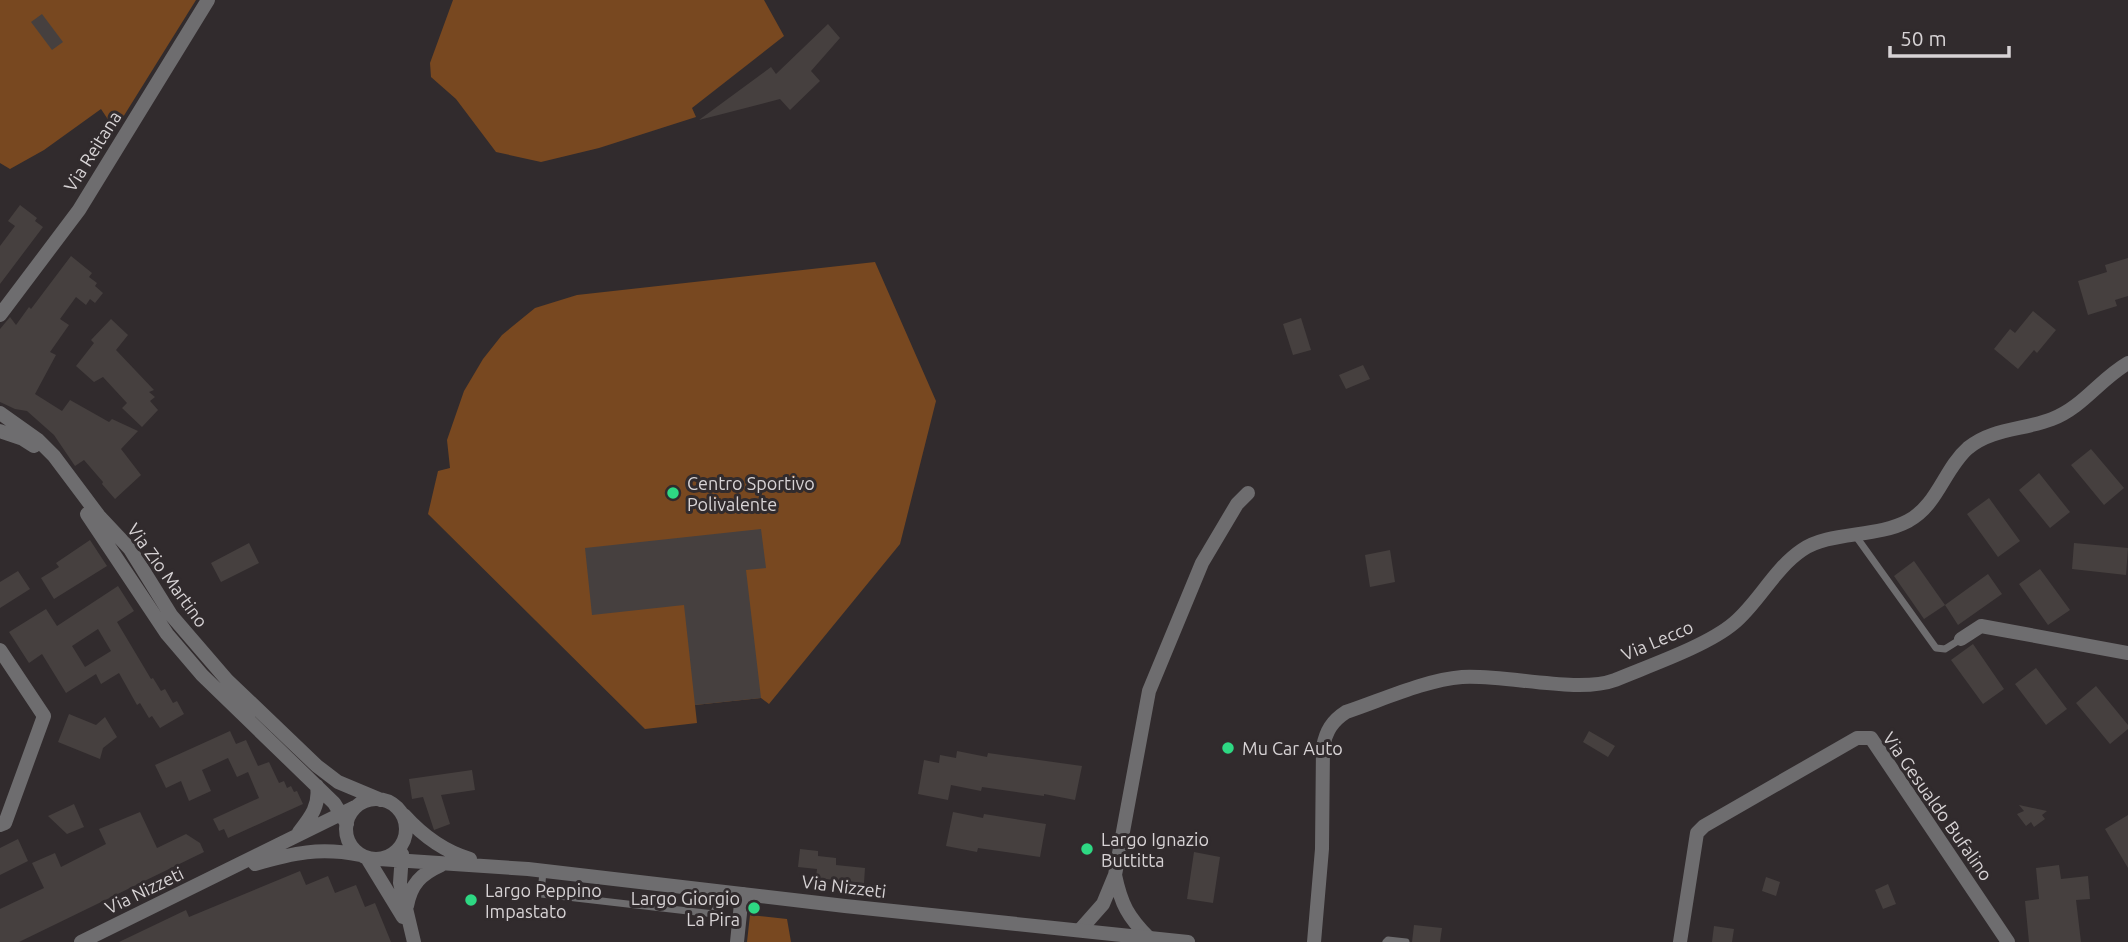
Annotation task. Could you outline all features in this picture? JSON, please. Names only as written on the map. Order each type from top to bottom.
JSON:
[{"type":"street","name":"Via Reitana","points":[[0,315],[79,210],[208,0]]},
{"type":"street","name":"Via Lecco","points":[[1314,942],[1322,849],[1323,747],[1326,735],[1338,717],[1435,682],[1460,677],[1493,677],[1565,684],[1611,681],[1714,637],[1735,622],[1803,549],[1819,542],[1895,526],[1921,513],[1967,449],[1982,438],[2051,420],[2071,409],[2128,363]]},
{"type":"street","name":"Via Zio Martino","points":[[0,413],[38,440],[54,456],[99,516],[130,549],[171,615],[227,680],[317,766],[338,782],[381,800]]},
{"type":"street","name":"Via Zio Martino","points":[[0,431],[23,439],[45,457],[90,518],[167,634],[202,675],[334,803],[344,819]]},
{"type":"street","points":[[1080,930],[1103,904],[1115,875],[1149,691],[1202,563],[1237,504],[1248,493]]},
{"type":"street","points":[[1961,639],[1980,626],[2128,653]]},
{"type":"street","points":[[0,650],[44,716],[5,823],[0,825]]},
{"type":"street","name":"Via Gesualdo Bufalino","points":[[1680,942],[1697,834],[1704,827],[1857,738],[1871,738],[2008,942]]},
{"type":"street","points":[[297,834],[317,806],[317,786]]},
{"type":"street","points":[[223,873],[297,834],[344,819],[355,807],[366,801],[381,800],[395,806],[414,827],[439,847],[452,854],[495,866]]},
{"type":"street","points":[[400,812],[405,822],[400,883],[413,938]]},
{"type":"street","points":[[344,819],[348,840],[369,857],[413,938]]},
{"type":"street","points":[[369,857],[397,851],[405,838]]},
{"type":"street","points":[[223,873],[312,850],[337,850],[402,862],[495,866]]},
{"type":"street","points":[[407,907],[410,893],[419,878],[443,863]]},
{"type":"street","name":"Via Nizzeti","points":[[495,866],[1080,930],[1122,938],[1188,942]]},
{"type":"street","name":"Via Nizzeti","points":[[81,942],[223,873]]},
{"type":"street","points":[[1115,875],[1125,911],[1149,938]]},
{"type":"street","points":[[737,942],[742,894]]},
{"type":"lane","points":[[1856,535],[1936,648],[1945,649],[1961,639]]},
{"type":"lane","points":[[543,871],[541,894],[714,914],[720,891]]},
{"type":"lane","points":[[1386,942],[1406,942]]},
{"type":"shaded area","points":[[0,0],[196,0],[115,130],[101,109],[44,150],[10,169],[0,163]]},
{"type":"shaded area","points":[[453,0],[764,0],[784,36],[692,108],[696,117],[599,148],[541,162],[496,152],[456,99],[431,77],[430,63]]},
{"type":"shaded area","name":"Centro Sportivo Polivalente","points":[[875,262],[936,401],[900,544],[769,704],[761,698],[695,705],[697,723],[645,729],[428,514],[438,471],[450,468],[447,440],[464,391],[483,359],[502,335],[535,308],[577,295]]},
{"type":"shaded area","points":[[750,915],[787,919],[791,942],[747,942]]},
{"type":"building","points":[[42,14],[63,42],[52,50],[31,22]]},
{"type":"building","points":[[828,24],[840,38],[811,71],[820,81],[790,110],[780,99],[699,120],[771,67],[776,74]]},
{"type":"building","points":[[20,205],[37,218],[35,221],[43,227],[0,284],[0,246],[15,226],[8,221]]},
{"type":"building","points":[[71,256],[92,273],[89,277],[103,293],[95,303],[90,299],[86,305],[76,297],[60,319],[69,325],[50,352],[56,355],[35,394],[62,411],[70,400],[109,422],[112,419],[138,431],[121,449],[141,475],[115,499],[84,460],[75,466],[54,435],[27,411],[0,402],[0,329],[10,317],[16,325]]},
{"type":"building","points":[[2128,258],[2128,296],[2115,300],[2117,306],[2088,315],[2078,281],[2107,272],[2105,265]]},
{"type":"building","points":[[2033,311],[2056,330],[2037,353],[2034,350],[2018,369],[1994,349],[2010,329],[2015,333]]},
{"type":"building","points":[[1301,318],[1311,350],[1293,355],[1283,324]]},
{"type":"building","points":[[111,319],[128,335],[116,350],[154,390],[149,392],[155,397],[150,401],[158,410],[142,427],[122,408],[127,403],[103,377],[94,382],[76,366],[94,343],[91,340]]},
{"type":"building","points":[[1363,365],[1370,379],[1346,389],[1339,375]]},
{"type":"building","points":[[2091,449],[2124,488],[2104,505],[2071,465]]},
{"type":"building","points":[[2039,473],[2070,512],[2050,528],[2019,490]]},
{"type":"building","points":[[1989,498],[2020,541],[1998,557],[1967,514]]},
{"type":"building","points":[[761,529],[766,568],[746,570],[761,698],[695,705],[684,605],[592,615],[585,548]]},
{"type":"building","points":[[90,540],[107,566],[54,599],[41,578],[59,567],[56,563]]},
{"type":"building","points":[[249,543],[259,563],[221,582],[211,563]]},
{"type":"building","points":[[2074,543],[2128,548],[2126,575],[2072,569]]},
{"type":"building","points":[[1390,550],[1395,582],[1370,587],[1365,555]]},
{"type":"building","points":[[1914,561],[1945,605],[1924,619],[1894,576]]},
{"type":"building","points":[[2040,569],[2070,610],[2048,625],[2019,584]]},
{"type":"building","points":[[18,571],[30,589],[0,608],[0,582]]},
{"type":"building","points":[[1988,574],[2002,594],[1958,625],[1945,605]]},
{"type":"building","points":[[118,586],[134,611],[117,622],[151,679],[153,678],[161,691],[165,689],[173,703],[177,701],[184,714],[160,728],[152,716],[149,718],[140,703],[137,705],[119,673],[101,684],[96,674],[66,693],[42,654],[29,663],[9,632],[46,609],[57,626]],"holes":[[[98,629],[111,651],[85,667],[72,646]]]},
{"type":"building","points":[[1973,644],[2004,689],[1983,704],[1951,660]]},
{"type":"building","points":[[2036,668],[2067,709],[2046,725],[2015,684]]},
{"type":"building","points":[[2096,686],[2128,725],[2128,729],[2110,744],[2076,703]]},
{"type":"building","points":[[69,714],[96,725],[105,717],[117,737],[103,748],[100,759],[58,742]]},
{"type":"building","points":[[230,731],[236,744],[246,740],[258,766],[269,762],[279,783],[284,781],[287,788],[291,786],[294,792],[297,791],[303,804],[228,838],[224,829],[219,831],[213,819],[259,798],[248,772],[237,777],[228,758],[202,770],[211,791],[189,801],[181,781],[166,788],[155,765]]},
{"type":"building","points":[[1589,731],[1615,746],[1608,757],[1583,742]]},
{"type":"building","points":[[957,751],[987,757],[988,753],[1082,766],[1075,800],[982,787],[981,791],[951,785],[948,800],[918,794],[924,760],[939,763],[940,755],[956,758]]},
{"type":"building","points":[[472,770],[475,790],[441,795],[450,824],[434,830],[423,797],[412,799],[409,779]]},
{"type":"building","points":[[74,804],[84,827],[67,834],[48,816]]},
{"type":"building","points":[[2019,805],[2047,811],[2042,815],[2045,819],[2034,827],[2031,822],[2026,826],[2017,814],[2024,811]]},
{"type":"building","points":[[140,812],[157,848],[186,834],[200,843],[204,852],[19,942],[0,942],[0,909],[44,888],[32,863],[55,853],[61,867],[106,844],[99,829]]},
{"type":"building","points":[[953,812],[983,818],[984,814],[1046,824],[1040,857],[978,848],[977,852],[946,846]]},
{"type":"building","points":[[2128,815],[2128,868],[2105,829]]},
{"type":"building","points":[[18,839],[28,861],[0,875],[0,848]]},
{"type":"building","points":[[800,849],[818,851],[818,856],[836,858],[836,865],[865,868],[864,883],[816,878],[817,869],[798,867]]},
{"type":"building","points":[[1194,852],[1220,857],[1213,903],[1187,899]]},
{"type":"building","points":[[2059,865],[2061,879],[2088,876],[2090,899],[2076,900],[2081,942],[2029,942],[2025,901],[2039,899],[2036,868]]},
{"type":"building","points":[[300,871],[306,885],[328,876],[335,893],[356,885],[365,907],[375,903],[391,942],[119,942],[186,910],[189,917]]},
{"type":"building","points":[[1766,877],[1780,882],[1776,896],[1762,891]]},
{"type":"building","points":[[1888,884],[1896,904],[1883,909],[1875,890]]},
{"type":"building","points":[[1414,925],[1442,928],[1440,942],[1412,942]]},
{"type":"building","points":[[1714,926],[1734,929],[1732,942],[1712,942]]},
{"type":"place","name":"Centro Sportivo Polivalente","points":[[673,493]]},
{"type":"place","name":"Mu Car Auto","points":[[1228,748]]},
{"type":"place","name":"Largo Ignazio Buttitta","points":[[1087,849]]},
{"type":"place","name":"Largo Peppino Impastato","points":[[471,900]]},
{"type":"place","name":"Largo Giorgio La Pira","points":[[754,908]]}]
